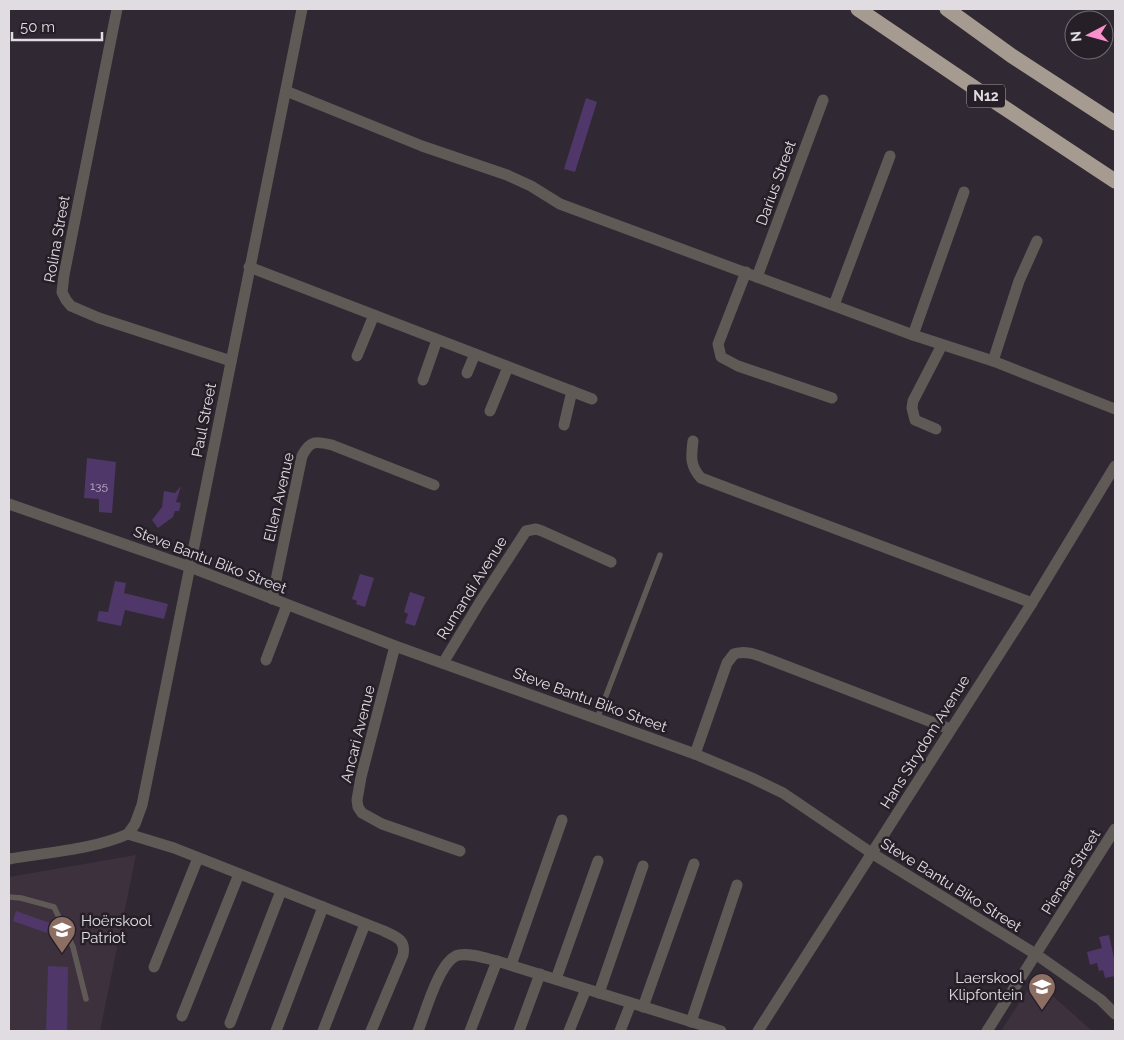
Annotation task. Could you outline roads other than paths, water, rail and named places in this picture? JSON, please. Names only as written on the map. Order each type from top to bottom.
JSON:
[{"type":"highway","name":"N12","points":[[858,9],[1115,181]]},
{"type":"highway","points":[[947,9],[1012,56],[1115,123]]},
{"type":"street","name":"Rolina Street","points":[[117,9],[62,292],[71,306],[99,318],[231,361]]},
{"type":"street","name":"Paul Street","points":[[128,834],[135,824],[142,805],[302,9]]},
{"type":"street","points":[[286,92],[422,146],[507,174],[560,204],[913,335],[993,361],[1115,409]]},
{"type":"street","name":"Darius Street","points":[[758,277],[823,100]]},
{"type":"street","points":[[834,305],[890,156]]},
{"type":"street","points":[[913,335],[964,192]]},
{"type":"street","points":[[993,361],[1019,281],[1038,241]]},
{"type":"street","points":[[249,267],[592,399]]},
{"type":"street","points":[[746,272],[718,344],[721,357],[738,366],[832,398]]},
{"type":"street","points":[[357,356],[374,315]]},
{"type":"street","points":[[423,380],[437,340]]},
{"type":"street","points":[[936,429],[915,420],[912,408],[913,401],[942,345]]},
{"type":"street","points":[[467,373],[475,354]]},
{"type":"street","points":[[490,411],[508,367]]},
{"type":"street","points":[[564,425],[572,391]]},
{"type":"street","points":[[693,441],[691,461],[695,471],[701,478],[1032,602]]},
{"type":"street","name":"Ellen Avenue","points":[[272,599],[302,456],[307,446],[312,443],[322,442],[332,445],[434,485]]},
{"type":"street","name":"Hans Strydom Avenue","points":[[758,1031],[873,854],[950,729],[1032,602],[1115,466]]},
{"type":"street","name":"Steve Bantu Biko Street","points":[[9,506],[190,567],[395,646],[694,754],[752,778],[782,793],[873,854],[1037,955],[1101,1000],[1115,1014]]},
{"type":"street","name":"Rumandi Avenue","points":[[443,663],[526,531],[536,529],[542,531],[611,562]]},
{"type":"street","points":[[266,660],[287,605]]},
{"type":"street","name":"Ancari Avenue","points":[[395,646],[361,777],[357,800],[358,807],[362,813],[382,824],[460,851]]},
{"type":"street","points":[[694,754],[727,663],[734,654],[741,652],[750,652],[950,729]]},
{"type":"street","points":[[511,965],[562,820]]},
{"type":"street","name":"Pienaar Street","points":[[987,1031],[1037,955],[1115,829]]},
{"type":"street","points":[[9,859],[92,846],[128,834],[198,858],[397,937],[402,940],[404,945],[403,955],[371,1031]]},
{"type":"street","points":[[154,968],[198,858]]},
{"type":"street","points":[[556,979],[598,861]]},
{"type":"street","points":[[643,1007],[694,864]]},
{"type":"street","points":[[599,993],[643,866]]},
{"type":"street","points":[[182,1016],[239,874]]},
{"type":"street","points":[[691,1022],[737,885]]},
{"type":"street","points":[[230,1023],[281,890]]},
{"type":"street","points":[[276,1031],[323,907]]},
{"type":"street","points":[[323,1031],[365,924]]},
{"type":"street","points":[[418,1031],[442,971],[452,958],[465,954],[511,965],[721,1031]]},
{"type":"street","points":[[470,1031],[497,961]]},
{"type":"street","points":[[519,1031],[540,974]]},
{"type":"street","points":[[569,1031],[586,988]]},
{"type":"street","points":[[620,1031],[631,1003]]},
{"type":"lane","points":[[597,719],[660,555]]},
{"type":"lane","points":[[9,897],[21,898],[54,907],[73,947],[86,999]]},
{"type":"place","name":"Hoërskool Patriot","points":[[62,954]]},
{"type":"place","name":"Laerskool Klipfontein","points":[[1042,1011]]}]
